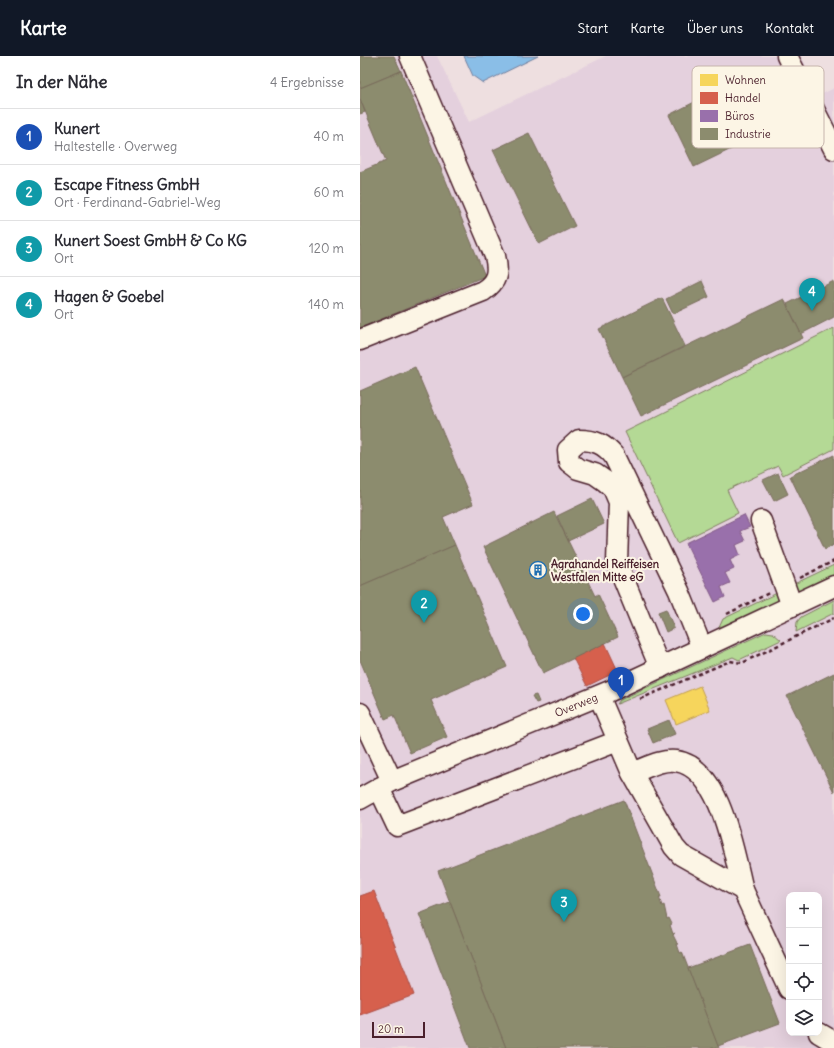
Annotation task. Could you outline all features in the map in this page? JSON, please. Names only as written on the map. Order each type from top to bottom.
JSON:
[{"type":"street","points":[[360,340],[484,291],[491,286],[496,277],[498,268],[495,256],[410,56]]},
{"type":"street","points":[[787,56],[792,66]]},
{"type":"street","points":[[824,130],[834,150]]},
{"type":"street","points":[[660,668],[617,564],[619,502],[613,488],[605,481],[595,474],[578,469],[569,462],[568,450],[579,440],[594,440],[603,445],[614,456],[679,591],[702,648]]},
{"type":"street","points":[[761,521],[792,606]]},
{"type":"street","name":"Overweg","points":[[360,799],[385,784],[599,696],[834,586]]},
{"type":"street","points":[[599,696],[632,773],[662,828],[678,851],[743,890]]},
{"type":"street","points":[[360,713],[366,738],[385,784],[397,826],[618,741]]},
{"type":"street","points":[[632,773],[666,761],[677,761],[691,767],[700,774],[725,818],[743,890],[786,983]]},
{"type":"street","points":[[822,1035],[834,1042]]},
{"type":"path","points":[[636,701],[730,661],[742,663],[834,618]]},
{"type":"shaded area","points":[[360,56],[437,56],[469,122],[606,56],[801,56],[806,66],[692,66],[692,148],[824,148],[824,93],[834,88],[834,1048],[360,1048]]},
{"type":"green space","points":[[834,328],[834,449],[783,475],[778,466],[727,490],[738,513],[678,543],[625,432]]},
{"type":"green space","points":[[834,565],[834,577],[803,594],[797,591],[792,585]]},
{"type":"green space","points":[[777,593],[779,602],[717,632],[723,619]]},
{"type":"green space","points":[[834,600],[834,613],[796,632],[797,622],[801,617]]},
{"type":"green space","points":[[766,632],[773,633],[781,640],[739,660],[733,657],[617,704],[620,700],[626,697]]},
{"type":"water","points":[[464,56],[538,56],[483,83],[473,76]]},
{"type":"building: Wohnen","points":[[700,686],[710,710],[676,724],[666,700]]},
{"type":"building: Handel","points":[[605,643],[618,671],[587,686],[573,658]]},
{"type":"building: Handel","points":[[374,891],[414,995],[360,1015],[360,896]]},
{"type":"building: Büros","points":[[744,515],[750,527],[740,531],[745,541],[736,545],[740,555],[730,560],[734,569],[725,573],[730,583],[721,587],[725,597],[715,602],[686,543]]},
{"type":"building: Industrie","points":[[360,56],[394,56],[401,71],[360,88]]},
{"type":"building: Industrie","points":[[401,71],[485,276],[360,328],[360,172],[386,161],[360,99],[360,88]]},
{"type":"building: Industrie","points":[[360,99],[365,112],[360,114]]},
{"type":"building: Industrie","points":[[692,103],[692,148],[733,148],[694,167],[669,115]]},
{"type":"building: Industrie","points":[[529,133],[575,226],[539,244],[493,150]]},
{"type":"building: Industrie","points":[[702,281],[709,297],[673,314],[666,299]]},
{"type":"building: Industrie","points":[[834,281],[834,317],[801,334],[787,304]]},
{"type":"building: Industrie","points":[[662,298],[685,346],[622,377],[599,329]]},
{"type":"building: Industrie","points":[[784,299],[803,338],[641,416],[622,377]]},
{"type":"building: Industrie","points":[[415,367],[473,504],[443,517],[455,545],[360,586],[360,391]]},
{"type":"building: Industrie","points":[[834,455],[834,544],[825,549],[790,476]]},
{"type":"building: Industrie","points":[[778,473],[788,494],[774,501],[763,480]]},
{"type":"building: Industrie","points":[[592,499],[604,524],[568,541],[557,516]]},
{"type":"building: Industrie","name":"Agrahandel Reiffeisen Westfalen Mitte eG","points":[[554,512],[595,596],[598,594],[618,637],[543,673],[483,547]]},
{"type":"building: Industrie","points":[[455,545],[507,667],[431,700],[447,737],[410,753],[394,715],[385,719],[360,660],[360,586]]},
{"type":"building: Industrie","points":[[666,609],[674,628],[666,632],[658,612]]},
{"type":"building: Industrie","points":[[834,673],[834,792],[787,696]]},
{"type":"building: Industrie","points":[[536,695],[539,702],[536,703],[532,696]]},
{"type":"building: Industrie","points":[[669,720],[675,734],[653,743],[647,729]]},
{"type":"building: Industrie","points":[[624,800],[661,897],[659,897],[662,906],[664,905],[667,919],[669,918],[672,924],[670,925],[673,934],[675,933],[673,935],[679,944],[677,944],[680,953],[682,952],[719,1048],[506,1048],[438,871]]},
{"type":"building: Industrie","points":[[450,902],[506,1048],[470,1048],[419,914]]},
{"type":"building: Industrie","points":[[750,945],[780,1023],[718,1046],[688,968]]},
{"type":"place","name":"Hagen & Goebel","points":[[812,311]]},
{"type":"place","name":"Agrahandel Reiffeisen Westfalen Mitte eG","points":[[538,570]]},
{"type":"place","name":"Escape Fitness GmbH","points":[[424,623]]},
{"type":"place","name":"Kunert","points":[[621,700]]},
{"type":"place","name":"Kunert Soest GmbH & Co KG","points":[[564,922]]}]
